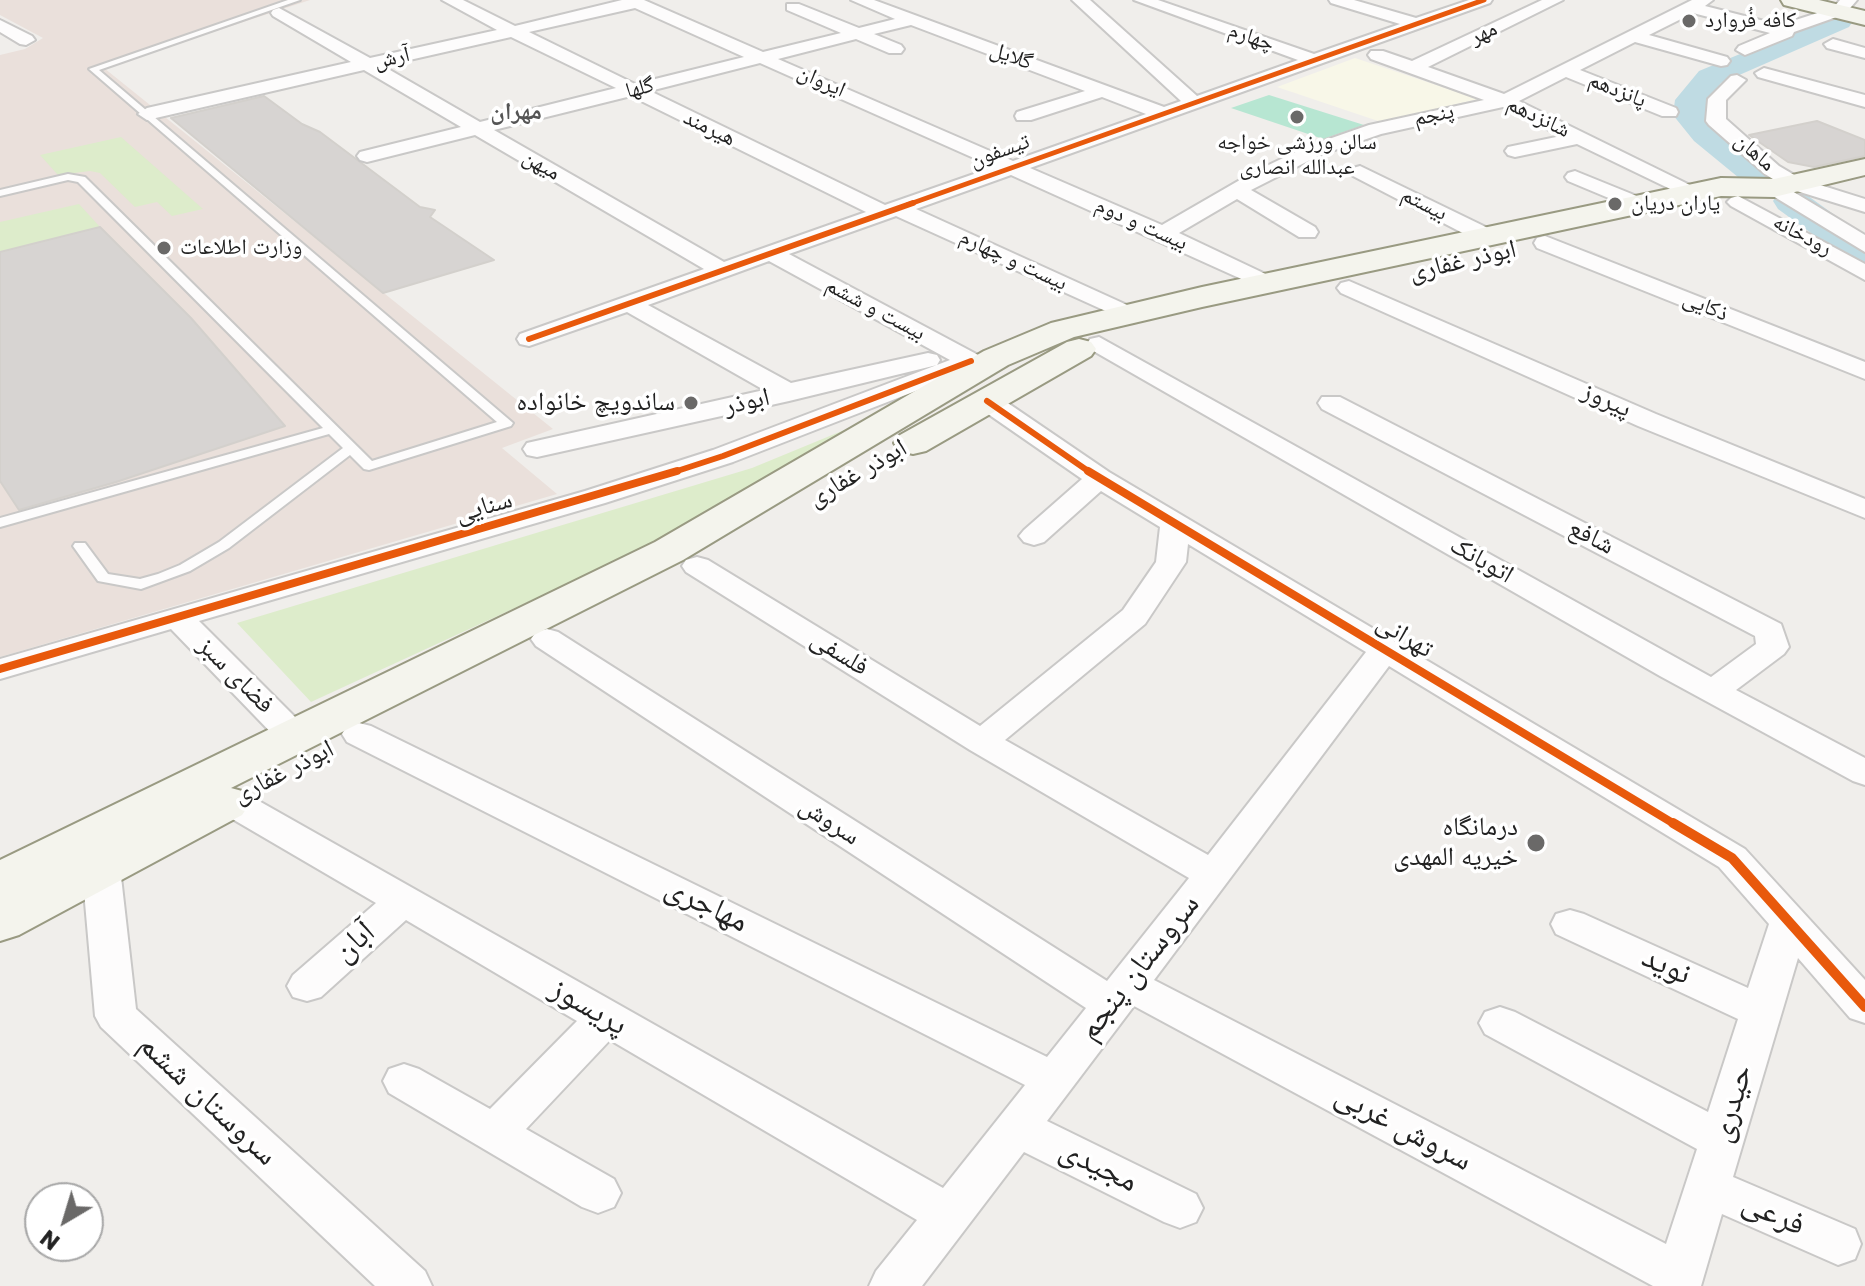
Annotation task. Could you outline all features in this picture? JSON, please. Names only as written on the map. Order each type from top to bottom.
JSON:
[{"type":"main road","points":[[1792,0],[1844,6],[1865,18]]},
{"type":"main road","name":"ابوذر غفاری","points":[[0,882],[669,551],[970,373],[1017,348],[1063,330],[1721,187],[1784,186],[1865,167]]},
{"type":"main road","name":"ابوذر غفاری","points":[[0,921],[359,734],[697,566],[970,373],[1545,243],[1760,198],[1784,186]]},
{"type":"street","name":"هیرمند","points":[[450,0],[631,91],[890,210]]},
{"type":"street","name":"آرش","points":[[147,114],[636,3],[664,0]]},
{"type":"street","name":"گلایل","points":[[859,0],[1164,114]]},
{"type":"street","points":[[1080,0],[1194,103]]},
{"type":"street","name":"چهارم","points":[[1142,0],[1314,60]]},
{"type":"street","points":[[1337,0],[1417,24]]},
{"type":"street","name":"مهر","points":[[1412,68],[1555,0]]},
{"type":"street","name":"تیسفون","points":[[529,339],[1475,1]]},
{"type":"street","name":"ایروان","points":[[636,3],[1012,167]]},
{"type":"street","points":[[1698,4],[1783,32]]},
{"type":"street","name":"پنجم","points":[[1163,234],[1236,190],[1313,151],[1376,129],[1505,101],[1698,4]]},
{"type":"street","points":[[1745,50],[1844,6]]},
{"type":"street","points":[[793,7],[895,49]]},
{"type":"street","name":"میهن","points":[[279,13],[721,270]]},
{"type":"street","name":"گلها","points":[[367,156],[912,20]]},
{"type":"street","points":[[0,25],[26,40]]},
{"type":"street","points":[[1633,36],[1721,61]]},
{"type":"street","points":[[1833,44],[1865,53]]},
{"type":"street","name":"شانزدهم","points":[[1377,55],[1505,101],[1693,194]]},
{"type":"street","name":"پانزدهم","points":[[1565,70],[1669,112]]},
{"type":"street","points":[[1764,73],[1865,101]]},
{"type":"street","name":"ماهان","points":[[1737,80],[1717,99],[1716,121],[1772,170],[1784,186]]},
{"type":"street","points":[[1024,116],[1102,91]]},
{"type":"street","points":[[1515,151],[1580,138]]},
{"type":"street","name":"بیست و دوم","points":[[1012,167],[1268,284]]},
{"type":"street","name":"بیستم","points":[[1360,172],[1488,237]]},
{"type":"street","points":[[1575,177],[1642,205]]},
{"type":"street","points":[[1784,186],[1865,206]]},
{"type":"street","name":"رودخانه","points":[[1784,186],[1865,245]]},
{"type":"street","points":[[1236,190],[1307,232]]},
{"type":"street","name":"رودخانه","points":[[1738,202],[1865,273]]},
{"type":"street","name":"بیست و چهارم","points":[[890,210],[1130,315]]},
{"type":"street","name":"ذکایی","points":[[1545,243],[1865,371]]},
{"type":"street","name":"بیست و ششم","points":[[770,253],[970,373]]},
{"type":"street","name":"پیروز","points":[[1349,288],[1647,420],[1865,509]]},
{"type":"street","points":[[628,303],[789,393]]},
{"type":"street","name":"اتوبانک","points":[[1099,344],[1713,691],[1865,773]]},
{"type":"street","name":"ابوذر","points":[[537,449],[789,393],[970,373]]},
{"type":"street","name":"سنایی","points":[[0,669],[580,502],[970,373]]},
{"type":"street","name":"تهرانی","points":[[970,373],[1099,478],[1732,858],[1865,1007]]},
{"type":"street","name":"شافع","points":[[1331,403],[1770,631],[1773,647],[1713,691]]},
{"type":"street","points":[[687,416],[723,456]]},
{"type":"street","points":[[1034,536],[1099,478]]},
{"type":"street","points":[[982,742],[1134,617],[1171,562],[1175,524]]},
{"type":"street","name":"فلسفی","points":[[697,566],[982,742],[1213,875]]},
{"type":"street","name":"فضای سبز","points":[[176,616],[294,736]]},
{"type":"street","name":"سروش","points":[[547,639],[1119,994]]},
{"type":"street","name":"سروستان پنجم","points":[[893,1286],[1385,649]]},
{"type":"street","name":"مهاجری","points":[[359,734],[1053,1079]]},
{"type":"street","name":"پریسوز","points":[[230,801],[948,1214]]},
{"type":"street","name":"سروستان ششم","points":[[101,868],[116,1016],[408,1286]]},
{"type":"street","name":"آبان","points":[[307,986],[403,901]]},
{"type":"street","name":"حیدری","points":[[1678,1280],[1789,921]]},
{"type":"street","name":"نوید","points":[[1570,924],[1761,1011]]},
{"type":"street","name":"سروش غربی","points":[[1119,994],[1678,1280]]},
{"type":"street","points":[[496,1131],[606,1018]]},
{"type":"street","points":[[1500,1023],[1721,1140]]},
{"type":"street","points":[[404,1081],[496,1131],[598,1193]]},
{"type":"street","name":"مجیدی","points":[[1016,1127],[1180,1208]]},
{"type":"street","name":"فرعی","points":[[1707,1186],[1838,1244]]},
{"type":"lane","points":[[0,193],[68,177],[81,179],[369,466],[506,423],[93,69],[296,0]]},
{"type":"lane","points":[[0,523],[333,429]]},
{"type":"lane","points":[[80,546],[103,578],[141,584],[163,577],[224,545],[351,448]]},
{"type":"shaded area","name":"وزارت اطلاعات","points":[[0,0],[310,0],[104,68],[553,429],[502,448],[557,494],[0,657],[0,55],[25,49],[43,38],[0,15]]},
{"type":"shaded area","points":[[1355,58],[1478,99],[1381,122],[1277,87]]},
{"type":"green space","name":"سالن ورزشی خواجه عبدالله انصاری","points":[[1269,95],[1364,125],[1323,139],[1231,108]]},
{"type":"green space","points":[[121,137],[203,209],[172,216],[157,202],[135,207],[100,173],[90,171],[58,175],[40,155]]},
{"type":"green space","points":[[79,204],[100,227],[0,252],[0,222]]},
{"type":"green space","points":[[905,405],[773,489],[311,702],[237,623],[752,468]]},
{"type":"building","points":[[264,96],[302,124],[320,132],[420,207],[435,210],[430,217],[494,260],[383,293],[171,118]]},
{"type":"building","points":[[1817,121],[1865,140],[1865,156],[1814,167],[1788,162],[1749,135]]},
{"type":"building","points":[[100,227],[191,318],[285,426],[116,482],[19,510],[0,481],[0,252]]},
{"type":"waterway","points":[[1756,175],[1706,134],[1689,115],[1691,100],[1710,77],[1839,21]]},
{"type":"waterway","points":[[1791,201],[1865,255]]},
{"type":"cycle path","points":[[529,339],[1484,0]]},
{"type":"cycle path","points":[[0,669],[595,497],[723,456],[971,361]]},
{"type":"cycle path","points":[[987,401],[1099,478],[1732,858],[1865,1007]]},
{"type":"place","name":"کافه فُروارد","points":[[1689,21]]},
{"type":"place","name":"سالن ورزشی خواجه عبدالله انصاری","points":[[1297,117]]},
{"type":"place","name":"یاران دریان","points":[[1615,204]]},
{"type":"place","name":"وزارت اطلاعات","points":[[164,248]]},
{"type":"place","name":"ساندویچ خانواده","points":[[691,403]]},
{"type":"place","name":"درمانگاه خیریه المهدی","points":[[1536,843]]},
{"type":"district","name":"مهران","points":[[516,113]]}]
